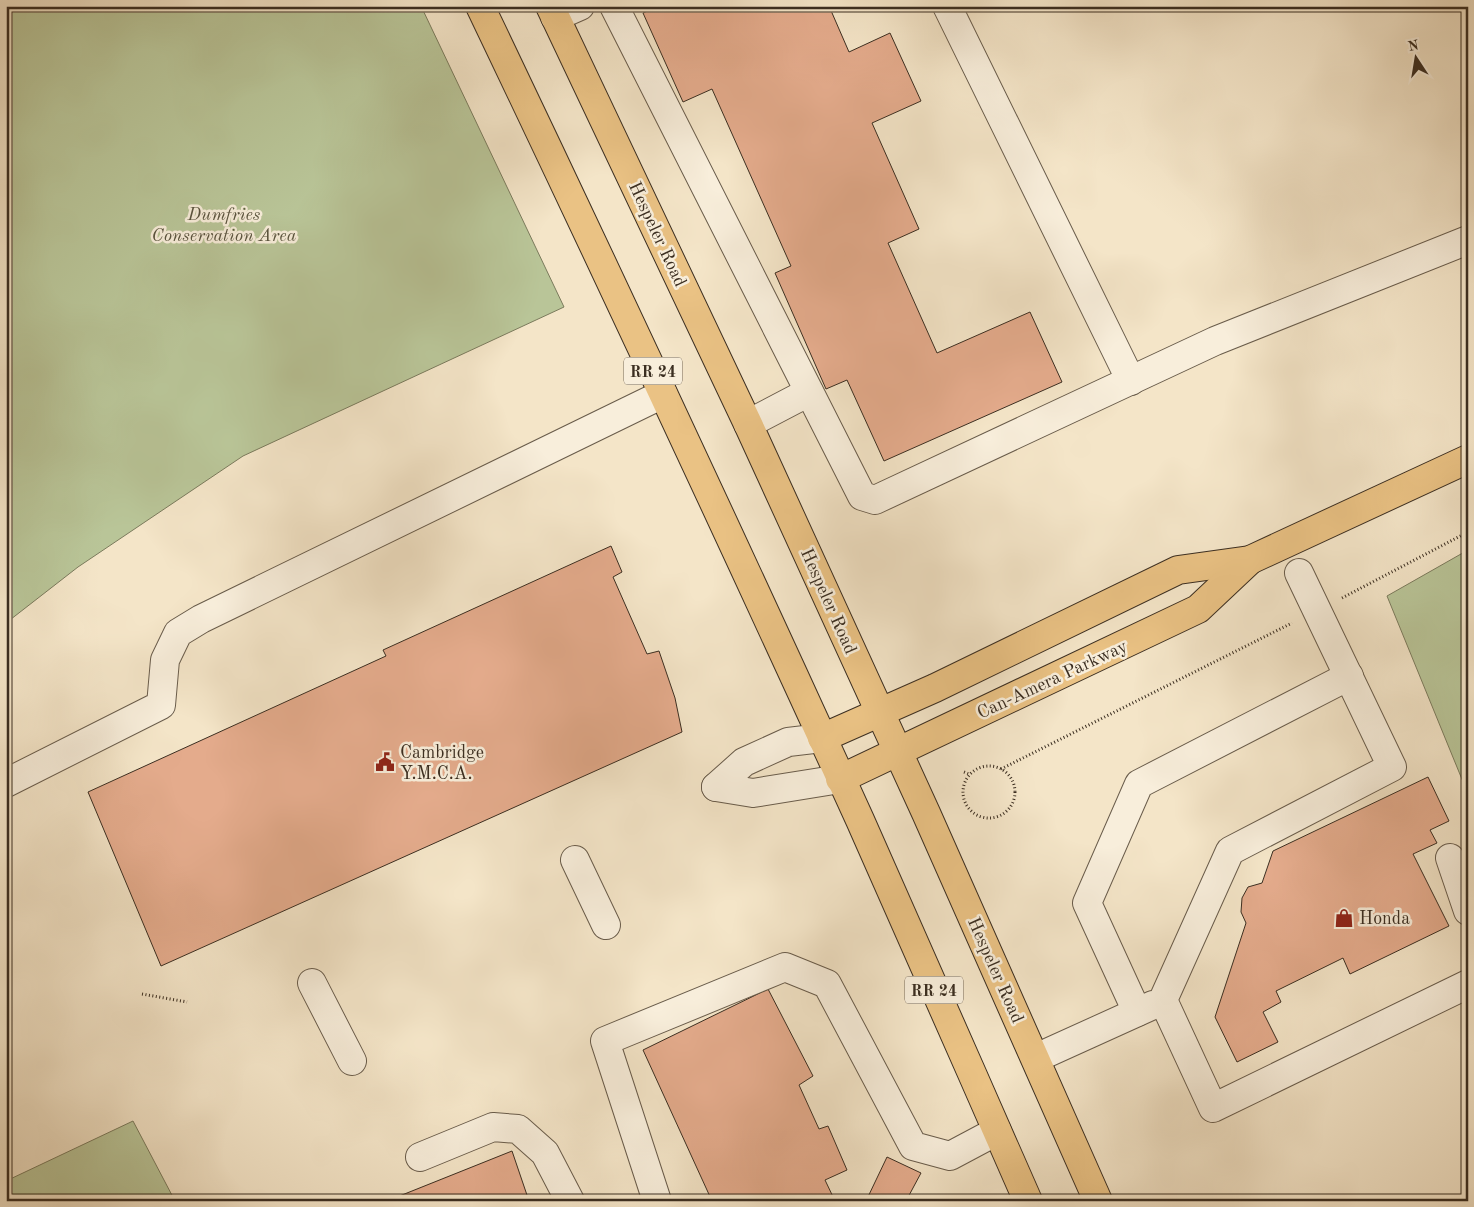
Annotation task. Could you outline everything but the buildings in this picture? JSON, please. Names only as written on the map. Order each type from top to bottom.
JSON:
[{"type":"main road","name":"RR 24","points":[[480,6],[612,283],[822,738],[1028,1201]]},
{"type":"main road","name":"Hespeler Road","points":[[552,12],[748,424],[1036,1058],[1098,1201]]},
{"type":"main road","name":"Can-Amera Parkway","points":[[822,738],[943,684],[1178,570],[1250,560],[1468,460]]},
{"type":"main road","name":"Can-Amera Parkway","points":[[840,779],[1198,609],[1250,560]]},
{"type":"lane","points":[[552,12],[580,6]]},
{"type":"lane","points":[[614,6],[862,496],[875,500],[1215,342],[1468,240]]},
{"type":"lane","points":[[947,6],[1131,380]]},
{"type":"lane","points":[[748,424],[809,392]]},
{"type":"lane","points":[[6,783],[161,704],[165,660],[178,633],[201,619],[663,394]]},
{"type":"lane","points":[[1036,1058],[1163,1000],[1230,851],[1392,767],[1299,573]]},
{"type":"lane","points":[[1137,1012],[1087,903],[1139,784],[1349,676]]},
{"type":"lane","points":[[822,738],[788,742],[744,762],[716,787],[754,793],[840,779]]},
{"type":"lane","points":[[1450,858],[1468,911]]},
{"type":"lane","points":[[575,860],[606,925]]},
{"type":"lane","points":[[657,1201],[605,1042],[785,967],[827,984],[913,1146],[950,1156],[997,1131]]},
{"type":"lane","points":[[312,983],[352,1061]]},
{"type":"lane","points":[[1163,1000],[1213,1108],[1468,984]]},
{"type":"lane","points":[[420,1157],[493,1127],[518,1130],[545,1153],[570,1201]]},
{"type":"path","points":[[1001,770],[1468,532]]},
{"type":"path","points":[[985,766],[994,766],[1008,775],[1013,782],[1014,798],[1006,812],[990,818],[982,818],[973,814],[963,799],[962,790],[969,774],[985,766]]},
{"type":"path","points":[[964,772],[969,774]]},
{"type":"path","points":[[142,994],[187,1002]]},
{"type":"green space","name":"Dumfries Conservation Area","points":[[6,6],[421,6],[564,307],[243,456],[78,567],[6,623]]},
{"type":"green space","points":[[1468,550],[1468,794],[1387,596]]},
{"type":"green space","points":[[133,1121],[175,1201],[6,1201],[6,1181]]},
{"type":"place","name":"Cambridge Y.M.C.A.","points":[[385,762]]},
{"type":"place","name":"Honda","points":[[1344,918]]}]
